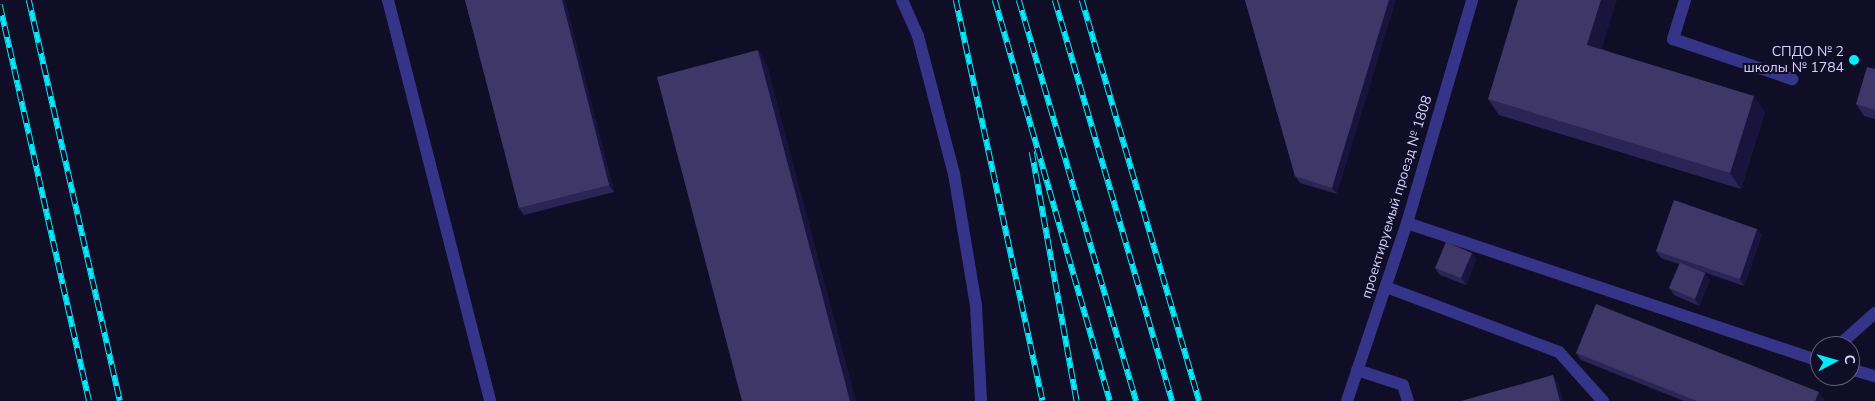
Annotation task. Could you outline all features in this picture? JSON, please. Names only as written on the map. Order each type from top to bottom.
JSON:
[{"type":"street","points":[[388,0],[490,401]]},
{"type":"street","points":[[902,0],[918,36],[954,174],[976,304],[981,401]]},
{"type":"street","name":"проектируемый проезд № 1808","points":[[1347,401],[1407,223],[1472,0]]},
{"type":"street","points":[[1685,0],[1673,39],[1792,79]]},
{"type":"street","points":[[1407,223],[1810,358]]},
{"type":"street","points":[[1386,287],[1559,352],[1603,401]]},
{"type":"street","points":[[1849,336],[1875,313]]},
{"type":"street","points":[[1357,370],[1403,385],[1408,401]]},
{"type":"street","points":[[1860,372],[1875,376]]},
{"type":"building","points":[[465,0],[562,0],[609,185],[519,208]]},
{"type":"building","points":[[1245,0],[1389,0],[1332,188],[1295,176]]},
{"type":"building","points":[[1518,0],[1601,0],[1587,45],[1754,96],[1730,173],[1488,99]]},
{"type":"building","points":[[758,50],[850,401],[742,401],[657,77]]},
{"type":"building","points":[[1867,67],[1875,69],[1875,110],[1856,104]]},
{"type":"building","points":[[1674,200],[1757,229],[1740,279],[1656,251]]},
{"type":"building","points":[[1446,242],[1472,253],[1461,278],[1435,268]]},
{"type":"building","points":[[1680,263],[1705,273],[1695,299],[1669,288]]},
{"type":"building","points":[[1596,304],[1819,392],[1815,401],[1697,401],[1576,353]]},
{"type":"building","points":[[1553,375],[1560,401],[1461,401]]},
{"type":"railway","points":[[29,0],[120,401]]},
{"type":"railway","points":[[956,0],[1043,401]]},
{"type":"railway","points":[[995,0],[1110,401]]},
{"type":"railway","points":[[1019,0],[1136,401]]},
{"type":"railway","points":[[1055,0],[1172,401]]},
{"type":"railway","points":[[1082,0],[1199,401]]},
{"type":"railway","points":[[0,5],[89,401]]},
{"type":"railway","points":[[1032,152],[1077,401]]},
{"type":"place","name":"СПДО № 2 школы № 1784","points":[[1854,60]]}]
